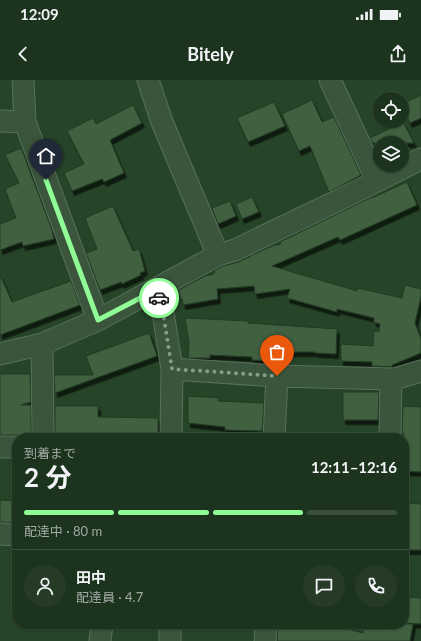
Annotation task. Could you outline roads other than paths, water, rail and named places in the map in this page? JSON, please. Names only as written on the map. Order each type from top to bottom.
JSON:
[{"type":"street","points":[[23,80],[25,122],[98,320]]},
{"type":"street","points":[[148,80],[162,122],[218,255]]},
{"type":"street","points":[[330,80],[377,181]]},
{"type":"street","points":[[0,121],[25,122]]},
{"type":"street","points":[[0,354],[42,344],[98,320],[218,255],[235,250],[421,159]]},
{"type":"street","points":[[148,294],[157,296],[161,300],[172,369],[172,433]]},
{"type":"street","points":[[42,344],[43,433]]},
{"type":"street","points":[[172,369],[277,376],[391,379],[421,371]]},
{"type":"street","points":[[274,433],[277,376]]},
{"type":"street","points":[[390,433],[391,379]]},
{"type":"street","points":[[0,447],[12,447]]},
{"type":"street","points":[[0,534],[12,535]]},
{"type":"street","points":[[100,641],[101,629]]},
{"type":"street","points":[[170,629],[170,641]]},
{"type":"street","points":[[265,641],[266,629]]}]
